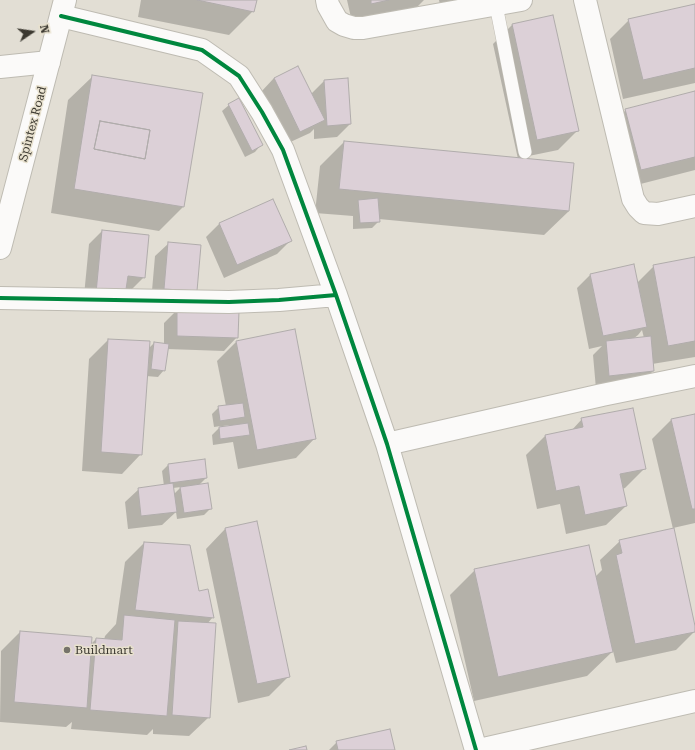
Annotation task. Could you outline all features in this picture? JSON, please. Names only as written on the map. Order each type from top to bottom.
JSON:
[{"type":"street","points":[[327,0],[328,6],[337,21],[354,28],[363,28],[521,0]]},
{"type":"street","points":[[585,0],[633,199],[644,213],[658,214],[695,206]]},
{"type":"street","points":[[63,8],[202,50],[240,76],[262,112],[283,150],[336,295],[387,444],[478,750],[695,701]]},
{"type":"street","name":"Spintex Road","points":[[0,248],[63,8]]},
{"type":"street","points":[[0,68],[49,62]]},
{"type":"street","points":[[0,298],[229,302],[279,300],[336,295]]},
{"type":"street","points":[[387,444],[602,395],[695,376]]},
{"type":"lane","points":[[496,4],[525,152]]},
{"type":"building","points":[[197,0],[257,0],[254,12]]},
{"type":"building","points":[[371,0],[389,0],[371,4]]},
{"type":"building","points":[[695,4],[695,68],[643,80],[628,19]]},
{"type":"building","points":[[553,15],[579,131],[537,140],[512,24]]},
{"type":"building","points":[[298,66],[325,120],[300,132],[274,78]]},
{"type":"building","points":[[92,75],[203,93],[184,207],[74,189]],"holes":[[[100,121],[150,130],[145,159],[94,149]]]},
{"type":"building","points":[[348,78],[351,124],[327,126],[324,80]]},
{"type":"building","points":[[695,91],[695,157],[641,170],[625,109]]},
{"type":"building","points":[[239,98],[263,145],[252,151],[228,104]]},
{"type":"building","points":[[100,121],[150,130],[145,159],[94,149]]},
{"type":"building","points":[[344,141],[574,163],[569,211],[339,189]]},
{"type":"building","points":[[378,198],[380,222],[360,223],[358,200]]},
{"type":"building","points":[[273,199],[292,241],[237,265],[219,223]]},
{"type":"building","points":[[102,230],[149,235],[145,278],[128,276],[125,296],[96,293]]},
{"type":"building","points":[[168,242],[201,245],[197,291],[164,289]]},
{"type":"building","points":[[695,257],[695,341],[668,346],[653,265]]},
{"type":"building","points":[[634,264],[647,327],[603,336],[590,274]]},
{"type":"building","points":[[177,308],[239,311],[238,338],[177,336]]},
{"type":"building","points":[[295,329],[316,439],[257,450],[236,341]]},
{"type":"building","points":[[651,336],[654,371],[609,376],[606,341]]},
{"type":"building","points":[[108,339],[150,341],[142,455],[101,452]]},
{"type":"building","points":[[154,342],[169,344],[165,371],[151,369]]},
{"type":"building","points":[[243,403],[245,417],[220,421],[218,406]]},
{"type":"building","points":[[633,408],[646,469],[620,474],[627,506],[585,515],[579,486],[556,491],[545,435],[583,427],[581,418]]},
{"type":"building","points":[[695,414],[695,509],[692,509],[671,419]]},
{"type":"building","points":[[248,423],[250,435],[220,439],[219,427]]},
{"type":"building","points":[[205,459],[207,478],[170,483],[168,464]]},
{"type":"building","points":[[173,483],[177,512],[141,516],[138,488]]},
{"type":"building","points":[[208,483],[212,509],[184,513],[180,487]]},
{"type":"building","points":[[257,521],[290,677],[257,684],[225,528]]},
{"type":"building","points":[[674,528],[695,632],[635,644],[616,555],[622,553],[619,540]]},
{"type":"building","points":[[144,542],[190,545],[199,591],[208,589],[214,618],[135,610]]},
{"type":"building","points":[[589,545],[613,652],[498,677],[474,569]]},
{"type":"building","points":[[124,615],[175,620],[167,716],[90,710],[96,638],[122,640]]},
{"type":"building","points":[[178,621],[216,623],[210,718],[172,715]]},
{"type":"building","points":[[20,631],[92,637],[87,708],[14,702]]},
{"type":"building","points":[[390,729],[395,750],[338,750],[336,741]]},
{"type":"building","points":[[306,746],[307,750],[289,750]]},
{"type":"cycle path","points":[[61,16],[202,50],[239,76],[262,112],[283,150],[336,295],[387,444],[476,750]]},
{"type":"cycle path","points":[[0,298],[229,302],[279,300],[336,295]]},
{"type":"place","name":"Buildmart","points":[[67,650]]}]
